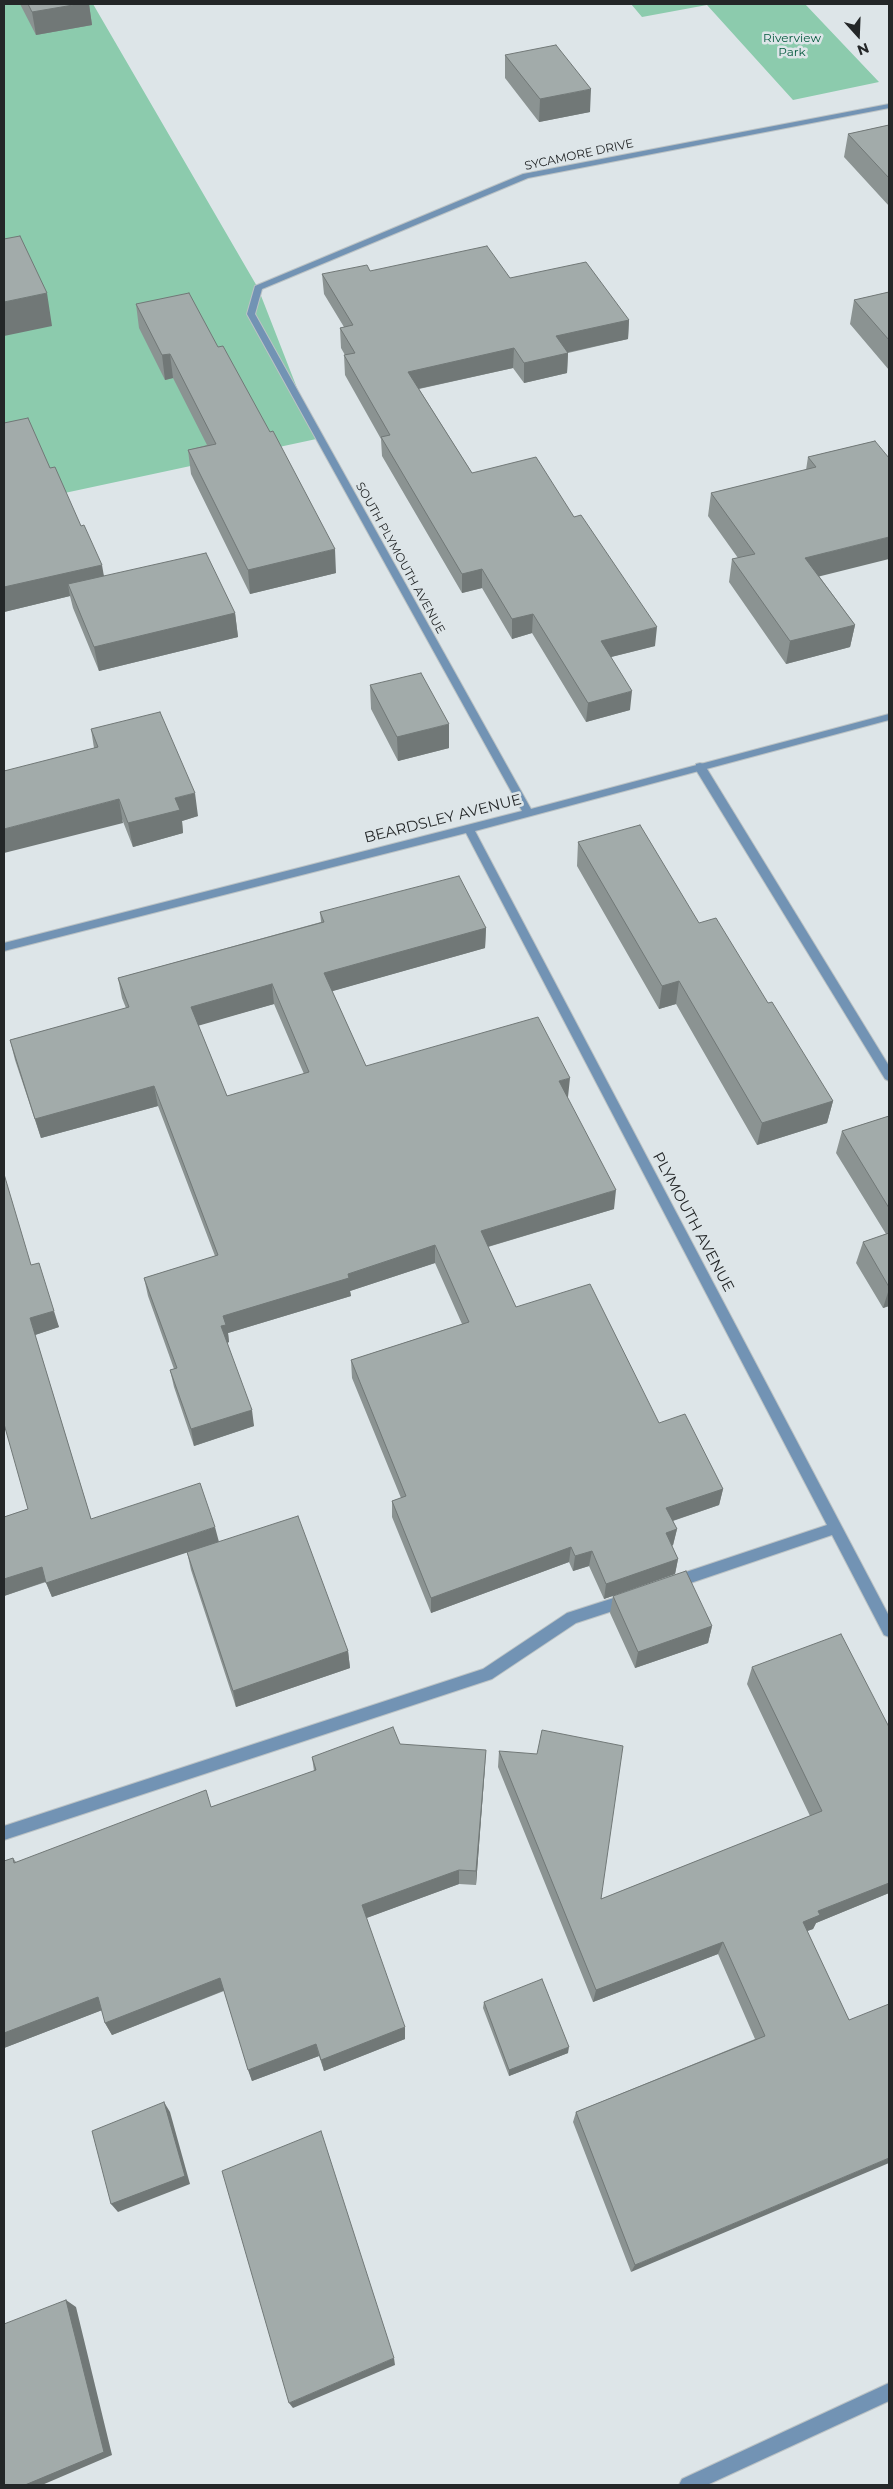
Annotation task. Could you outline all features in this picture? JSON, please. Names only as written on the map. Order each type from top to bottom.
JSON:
[{"type":"street","name":"SYCAMORE DRIVE","points":[[251,314],[258,288],[526,176],[889,106]]},
{"type":"street","name":"SOUTH PLYMOUTH AVENUE","points":[[251,314],[528,813]]},
{"type":"street","name":"BEARDSLEY AVENUE","points":[[4,947],[469,829],[889,717]]},
{"type":"street","points":[[700,767],[889,1076]]},
{"type":"street","name":"PLYMOUTH AVENUE","points":[[469,829],[889,1630]]},
{"type":"street","points":[[656,1589],[835,1528]]},
{"type":"street","points":[[4,1833],[487,1674],[572,1618],[638,1596]]},
{"type":"street","points":[[688,2485],[889,2392]]},
{"type":"green space","points":[[4,4],[93,4],[258,288],[297,388],[321,438],[4,506]]},
{"type":"green space","name":"Riverview Park","points":[[631,4],[805,4],[879,82],[793,100],[707,5],[642,17]]},
{"type":"building","points":[[28,4],[79,4],[32,12]]},
{"type":"building","points":[[556,45],[591,89],[540,99],[505,55]]},
{"type":"building","points":[[889,125],[889,178],[848,134]]},
{"type":"building","points":[[20,236],[47,293],[4,302],[4,239]]},
{"type":"building","points":[[487,246],[510,278],[586,262],[629,320],[556,336],[568,353],[524,363],[514,348],[408,372],[472,473],[536,457],[574,517],[581,515],[657,627],[601,641],[632,691],[588,703],[533,614],[512,619],[482,569],[462,574],[381,437],[390,435],[344,355],[355,353],[340,328],[353,325],[322,274],[367,265],[370,271]]},
{"type":"building","points":[[889,292],[889,340],[854,300]]},
{"type":"building","points":[[189,293],[218,347],[223,346],[270,432],[273,431],[335,549],[248,570],[188,450],[216,444],[170,354],[162,355],[136,304]]},
{"type":"building","points":[[28,418],[50,468],[55,467],[81,526],[84,525],[102,565],[4,587],[4,423]]},
{"type":"building","points":[[875,441],[889,458],[889,537],[805,558],[855,625],[790,641],[732,559],[755,554],[711,493],[816,467],[808,457]]},
{"type":"building","points":[[206,553],[235,613],[94,647],[68,584]]},
{"type":"building","points":[[421,673],[449,724],[397,737],[370,685]]},
{"type":"building","points":[[160,712],[195,793],[175,798],[180,810],[128,823],[119,799],[4,829],[4,771],[98,747],[91,729]]},
{"type":"building","points":[[640,825],[699,923],[716,918],[768,1003],[772,1002],[833,1101],[762,1123],[679,981],[662,986],[578,842]]},
{"type":"building","points":[[459,876],[486,928],[324,973],[366,1066],[538,1017],[570,1078],[559,1081],[616,1190],[481,1231],[516,1307],[590,1284],[659,1423],[685,1414],[723,1489],[666,1508],[677,1529],[666,1533],[678,1559],[606,1584],[592,1551],[575,1556],[571,1547],[431,1598],[392,1501],[406,1496],[351,1360],[469,1322],[435,1245],[348,1274],[349,1278],[223,1316],[226,1325],[221,1326],[252,1410],[191,1429],[170,1370],[177,1368],[144,1278],[218,1255],[154,1086],[35,1119],[10,1040],[129,1007],[118,978],[324,922],[320,912]],"holes":[[[272,984],[309,1072],[227,1096],[191,1007]]]},
{"type":"building","points":[[889,1116],[889,1208],[842,1131]]},
{"type":"building","points":[[4,1174],[31,1265],[39,1263],[54,1311],[30,1318],[91,1519],[200,1483],[215,1527],[46,1583],[42,1567],[4,1579],[4,1517],[28,1509],[4,1424]]},
{"type":"building","points":[[889,1233],[889,1287],[863,1242]]},
{"type":"building","points":[[298,1516],[348,1651],[233,1691],[187,1552]]},
{"type":"building","points":[[686,1571],[712,1626],[638,1652],[613,1596]]},
{"type":"building","points":[[841,1634],[889,1727],[889,1883],[818,1911],[820,1915],[803,1922],[849,2020],[889,2004],[889,2158],[635,2265],[576,2112],[765,2036],[723,1942],[596,1990],[499,1751],[537,1754],[542,1730],[623,1746],[601,1899],[822,1811],[752,1667]]},
{"type":"building","points":[[393,1727],[400,1744],[486,1750],[476,1871],[459,1870],[362,1905],[405,2027],[321,2060],[316,2044],[248,2070],[220,1978],[105,2023],[98,1997],[4,2033],[4,1861],[13,1858],[14,1863],[206,1790],[211,1807],[316,1770],[312,1757]]},
{"type":"building","points":[[542,1979],[569,2047],[509,2070],[484,2002]]},
{"type":"building","points":[[164,2102],[185,2176],[111,2204],[92,2131]]},
{"type":"building","points":[[321,2131],[394,2358],[289,2403],[222,2171]]},
{"type":"building","points":[[66,2300],[104,2452],[25,2485],[4,2485],[4,2324]]}]
